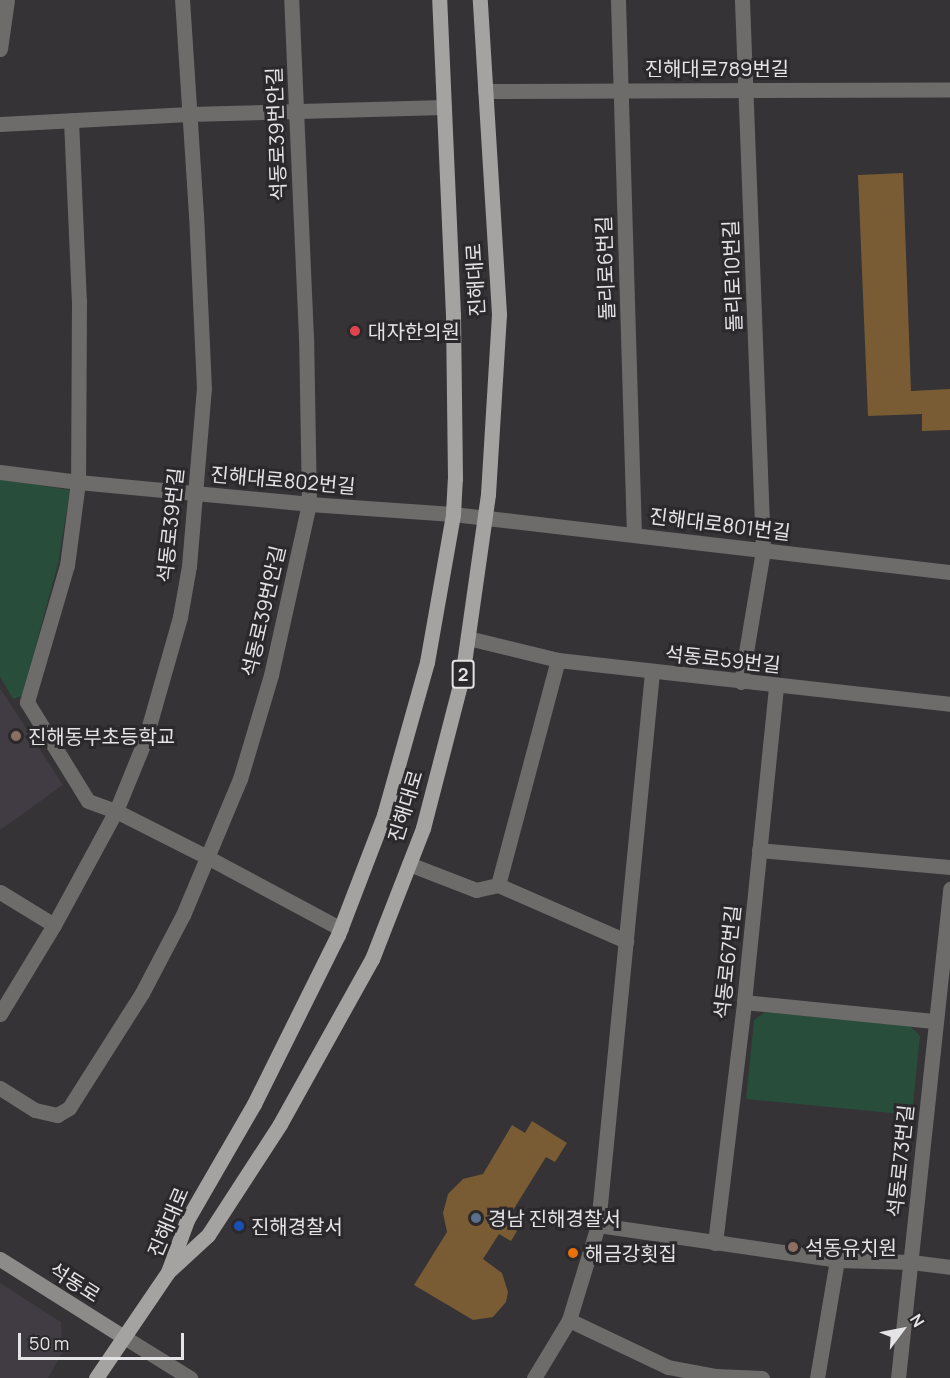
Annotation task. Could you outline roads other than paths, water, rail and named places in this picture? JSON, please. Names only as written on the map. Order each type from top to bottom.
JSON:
[{"type":"main road","name":"진해대로","points":[[168,1272],[187,1220],[254,1104],[341,929],[380,825],[407,739],[427,662],[453,514],[453,315],[439,0]]},
{"type":"main road","name":"진해대로","points":[[168,1272],[208,1235],[280,1124],[372,959],[423,828],[462,677],[485,518],[499,314],[480,0]]},
{"type":"main road","name":"2","points":[[96,1378],[168,1272]]},
{"type":"street","points":[[0,50],[7,0]]},
{"type":"street","name":"석동로39번길","points":[[0,1014],[54,926],[116,812],[145,740],[180,617],[189,566],[204,389],[182,0]]},
{"type":"street","name":"석동로39번안길","points":[[0,1088],[35,1110],[57,1115],[69,1108],[142,993],[183,915],[240,779],[271,675],[309,504],[306,338],[291,0]]},
{"type":"street","name":"돌리로6번길","points":[[618,0],[634,535]]},
{"type":"street","name":"돌리로10번길","points":[[741,682],[763,550],[742,0]]},
{"type":"street","name":"진해대로789번길","points":[[485,91],[746,88],[950,89]]},
{"type":"street","points":[[0,124],[189,114],[444,107]]},
{"type":"street","points":[[71,120],[79,302],[78,482],[67,565],[27,702],[88,801],[116,812],[207,857],[341,929]]},
{"type":"street","name":"진해대로802번길","points":[[0,472],[78,482],[309,504],[485,518]]},
{"type":"street","name":"진해대로801번길","points":[[485,518],[950,572]]},
{"type":"street","points":[[468,638],[558,660],[652,672]]},
{"type":"street","points":[[498,885],[558,660]]},
{"type":"street","name":"석동로59번길","points":[[534,1378],[569,1320],[598,1226],[652,672],[950,704]]},
{"type":"street","name":"석동로67번길","points":[[715,1242],[744,1002],[776,685]]},
{"type":"street","points":[[759,850],[950,867]]},
{"type":"street","points":[[409,864],[476,890],[498,885],[626,940]]},
{"type":"street","name":"석동로73번길","points":[[898,1378],[950,889]]},
{"type":"street","points":[[0,892],[54,926]]},
{"type":"street","points":[[744,1002],[936,1021]]},
{"type":"street","points":[[598,1226],[837,1260],[911,1262],[950,1267]]},
{"type":"street","name":"석동로","points":[[0,1259],[190,1378]]},
{"type":"street","points":[[817,1378],[837,1260]]},
{"type":"street","points":[[569,1320],[668,1367],[716,1376],[762,1378]]},
{"type":"place","name":"대자한의원","points":[[355,331]]},
{"type":"place","name":"진해동부초등학교","points":[[16,736]]},
{"type":"place","name":"경남 진해경찰서","points":[[476,1218]]},
{"type":"place","name":"진해경찰서","points":[[239,1226]]},
{"type":"place","name":"석동유치원","points":[[793,1247]]},
{"type":"place","name":"해금강횟집","points":[[573,1253]]}]
